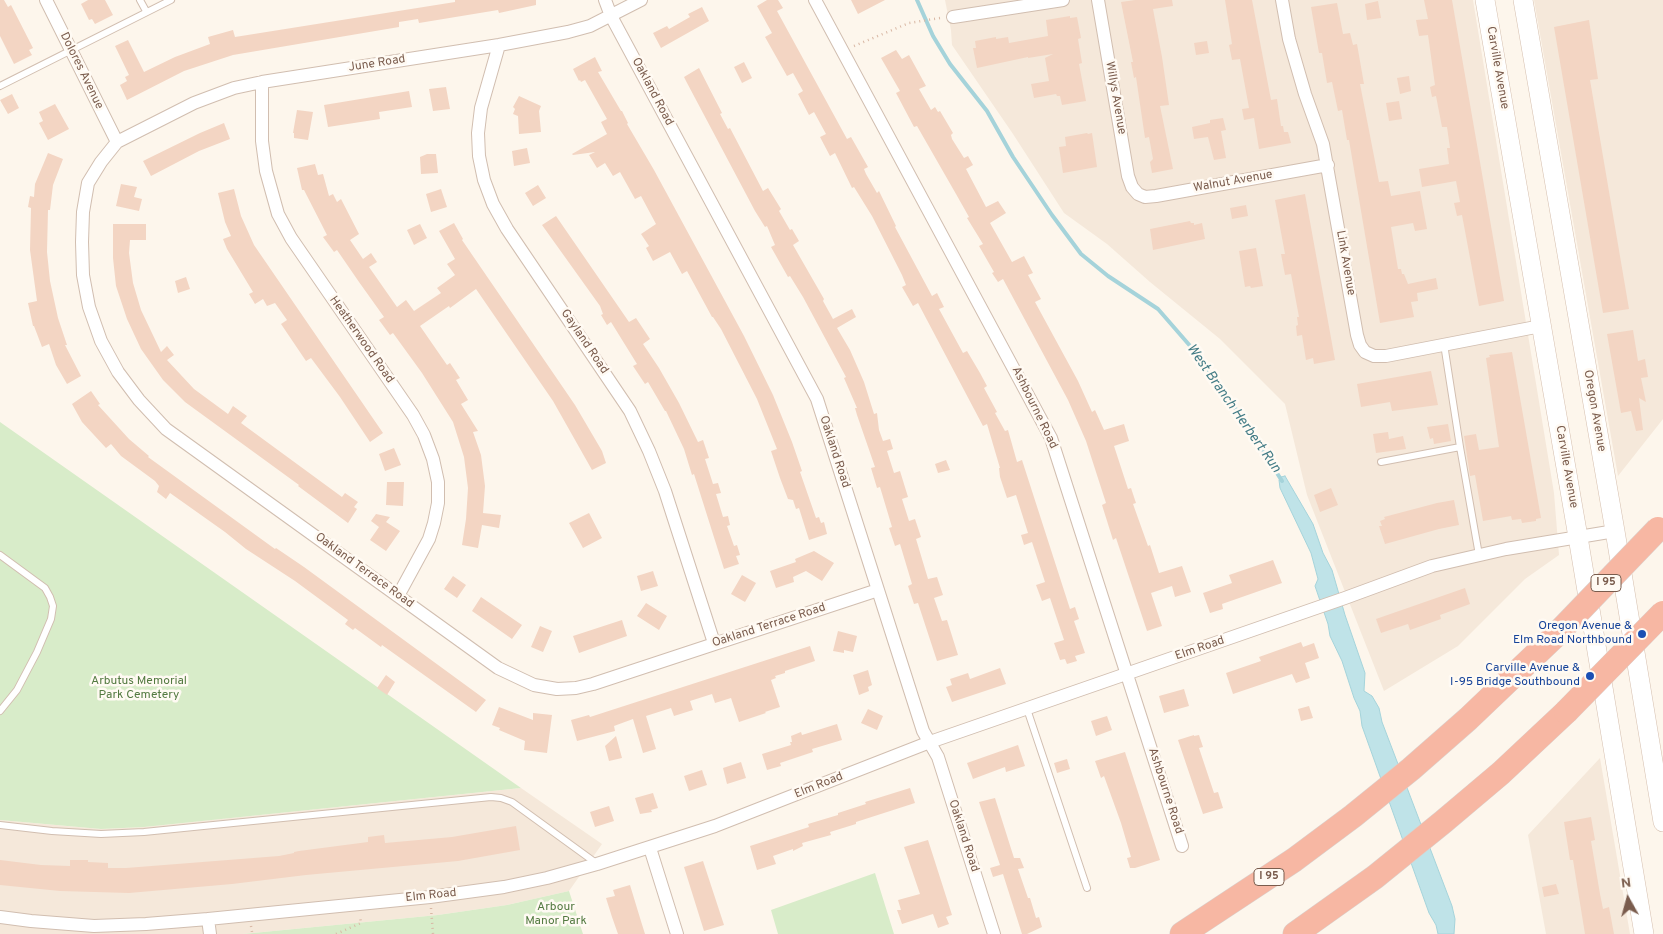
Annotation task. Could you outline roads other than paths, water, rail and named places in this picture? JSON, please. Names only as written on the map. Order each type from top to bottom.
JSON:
[{"type":"highway","name":"I 95","points":[[1182,934],[1294,860],[1353,816],[1442,742],[1494,696],[1554,637],[1660,526]]},
{"type":"highway","points":[[1296,934],[1375,877],[1475,796],[1566,712],[1663,613]]},
{"type":"street","name":"Dolores Avenue","points":[[46,0],[117,142]]},
{"type":"street","name":"Oakland Road","points":[[606,0],[611,16],[817,399],[923,731],[938,757],[994,934]]},
{"type":"street","name":"June Road","points":[[117,142],[215,94],[262,82],[499,45],[568,32],[590,26],[641,0]]},
{"type":"street","name":"Ashbourne Road","points":[[815,0],[1051,438],[1182,846]]},
{"type":"street","points":[[953,17],[1063,0]]},
{"type":"street","name":"Willys Avenue","points":[[1098,0],[1128,176],[1132,187],[1138,194]]},
{"type":"street","name":"Link Avenue","points":[[1282,0],[1289,39],[1328,165],[1357,335],[1360,345],[1365,352],[1374,356],[1386,356],[1541,326]]},
{"type":"street","name":"Carville Avenue","points":[[1485,0],[1578,537],[1644,934]]},
{"type":"street","name":"Oregon Avenue","points":[[1522,0],[1615,531],[1663,822]]},
{"type":"street","name":"Gayland Road","points":[[499,45],[481,108],[478,133],[479,156],[484,180],[507,229],[630,411],[650,452],[665,492],[714,643]]},
{"type":"street","name":"Heatherwood Road","points":[[262,82],[262,141],[266,170],[278,214],[291,238],[413,415],[424,435],[433,459],[438,482],[438,503],[434,523],[429,539],[398,596]]},
{"type":"street","name":"Oakland Terrace Road","points":[[117,142],[101,162],[88,183],[83,212],[82,242],[83,275],[89,307],[101,341],[118,372],[139,400],[166,429],[498,668],[534,685],[550,688],[576,688],[878,590]]},
{"type":"street","name":"Walnut Avenue","points":[[1138,194],[1145,197],[1156,196],[1328,165]]},
{"type":"street","name":"Elm Road","points":[[0,916],[31,921],[94,926],[146,924],[430,897],[504,887],[597,864],[650,848],[764,808],[930,742],[1320,607],[1432,566],[1479,554],[1615,531]]},
{"type":"street","points":[[650,848],[677,934]]},
{"type":"street","points":[[208,919],[210,934]]},
{"type":"lane","points":[[140,0],[146,11]]},
{"type":"lane","points":[[0,86],[171,0]]},
{"type":"lane","points":[[1444,344],[1479,554]]},
{"type":"lane","points":[[1381,462],[1460,447]]},
{"type":"lane","points":[[0,555],[45,588],[53,606],[37,652],[17,690],[0,711]]},
{"type":"lane","points":[[1027,709],[1087,888]]},
{"type":"lane","points":[[0,825],[52,832],[101,834],[144,832],[491,797],[512,802],[597,864]]},
{"type":"water","points":[[1285,476],[1313,524],[1323,553],[1332,570],[1365,673],[1364,691],[1372,696],[1379,708],[1382,722],[1452,906],[1455,919],[1454,934],[1438,934],[1436,925],[1429,913],[1362,726],[1360,711],[1342,661],[1330,636],[1328,624],[1315,586],[1318,579],[1311,553],[1280,488],[1279,480]]},
{"type":"waterway","name":"West Branch Herbert Run","points":[[917,0],[933,36],[950,64],[987,111],[1013,157],[1081,254],[1108,276],[1158,309],[1198,355],[1244,421],[1282,481]]},
{"type":"place","name":"Oregon Avenue & Elm Road Northbound","points":[[1642,634]]},
{"type":"place","name":"Carville Avenue & I-95 Bridge Southbound","points":[[1590,676]]},
{"type":"park label","name":"Arbutus Memorial Park Cemetery","points":[[139,689]]},
{"type":"park label","name":"Arbour Manor Park","points":[[556,915]]}]
